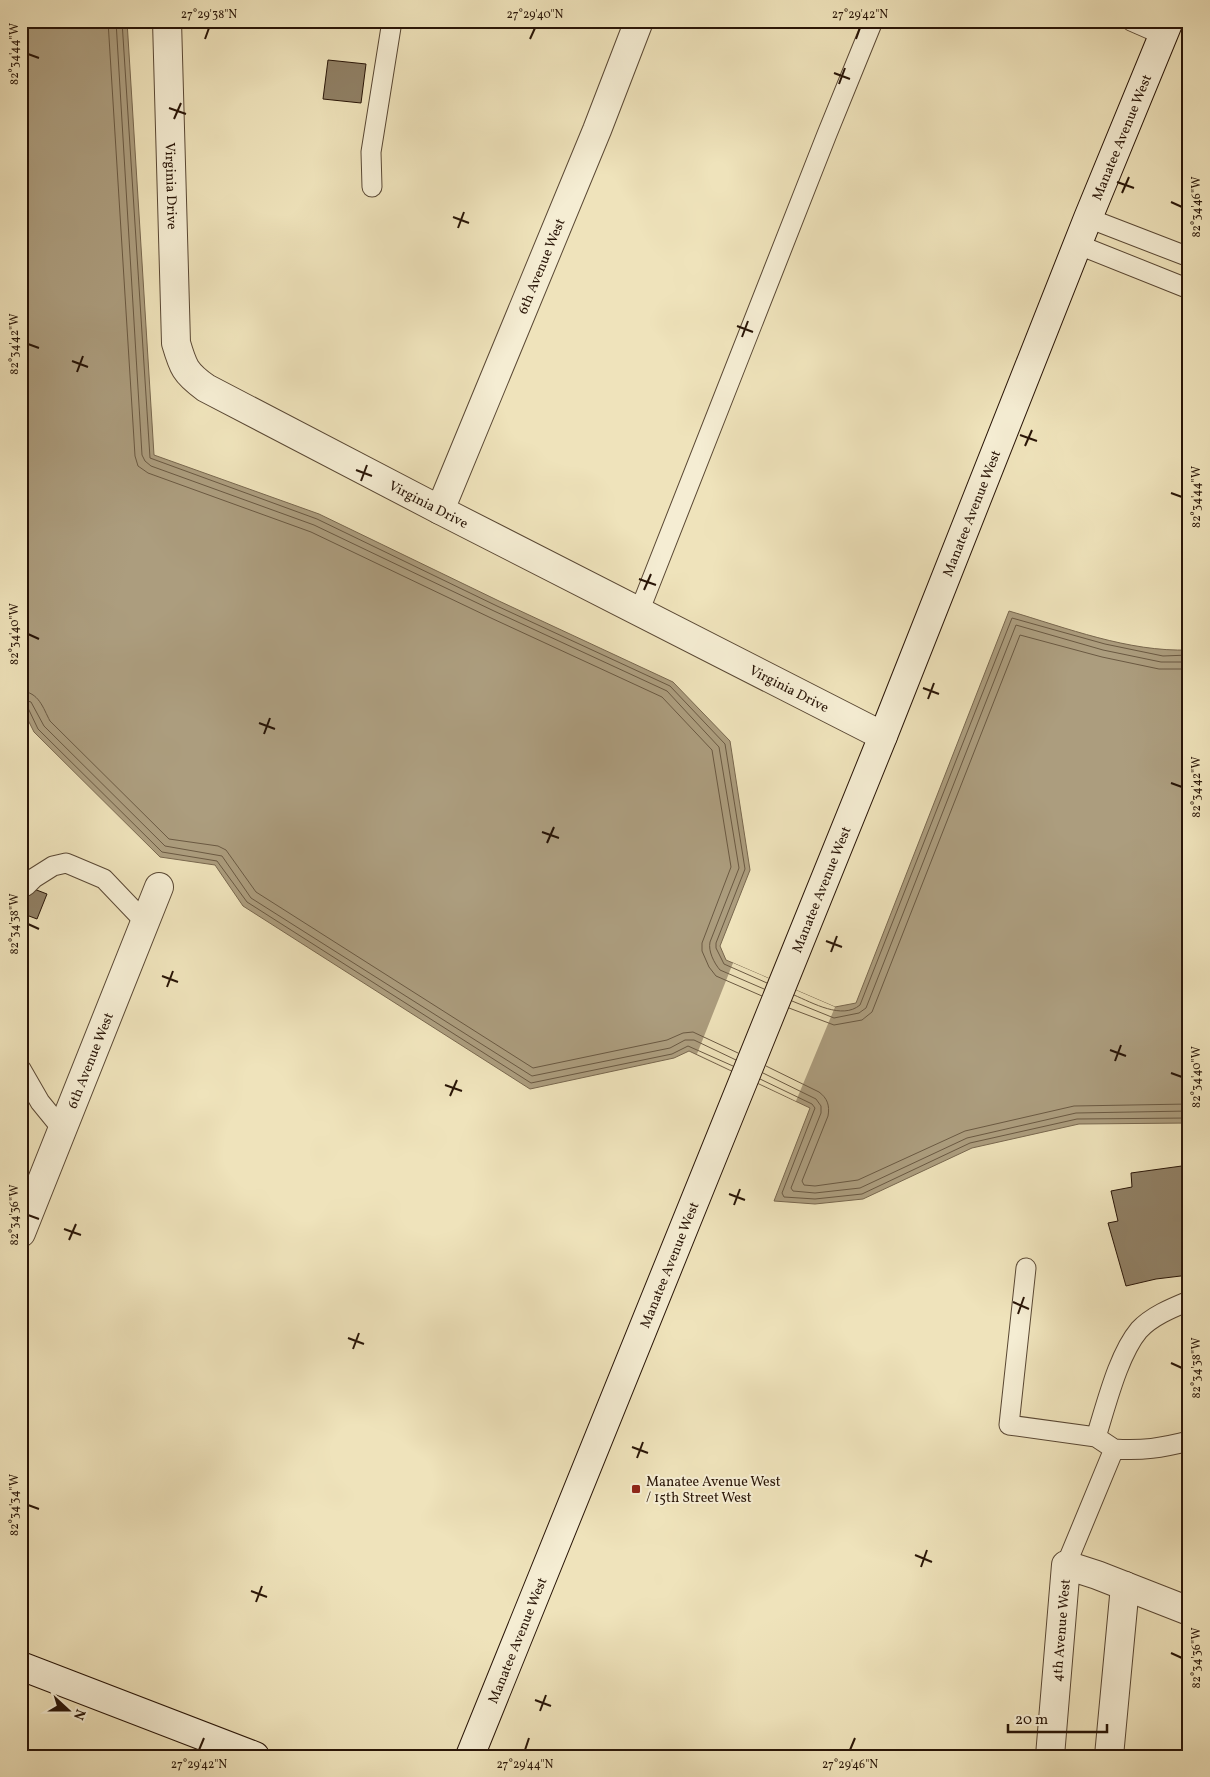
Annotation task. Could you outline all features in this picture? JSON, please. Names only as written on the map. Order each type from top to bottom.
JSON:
[{"type":"street","name":"Virginia Drive","points":[[167,21],[176,343],[184,367],[193,378],[206,388],[440,510],[883,736]]},
{"type":"street","name":"6th Avenue West","points":[[440,510],[597,130],[639,21]]},
{"type":"street","name":"Manatee Avenue West","points":[[470,1756],[883,736],[1079,245],[1088,218],[1166,28]]},
{"type":"street","name":"6th Avenue West","points":[[21,1232],[159,887]]},
{"type":"street","points":[[1066,1565],[1189,1610]]},
{"type":"street","name":"4th Avenue West","points":[[1050,1756],[1066,1565]]},
{"type":"street","points":[[1109,1756],[1125,1586]]},
{"type":"street","points":[[21,1666],[255,1756]]},
{"type":"lane","points":[[372,187],[371,152],[392,21]]},
{"type":"lane","points":[[639,612],[827,134],[874,21]]},
{"type":"lane","points":[[1132,21],[1166,28]]},
{"type":"lane","points":[[1088,218],[1189,257]]},
{"type":"lane","points":[[1079,245],[1189,288]]},
{"type":"lane","points":[[26,886],[34,878],[54,866],[66,863],[104,878],[145,922]]},
{"type":"lane","points":[[21,1069],[40,1102],[62,1129]]},
{"type":"lane","points":[[1026,1268],[1009,1424],[1096,1437],[1114,1449],[1138,1451],[1189,1441]]},
{"type":"lane","points":[[1096,1437],[1115,1376],[1131,1343],[1140,1330],[1165,1311],[1189,1301]]},
{"type":"lane","points":[[1066,1565],[1114,1449]]},
{"type":"water","points":[[21,21],[127,21],[154,455],[319,514],[673,682],[730,741],[750,870],[720,946],[726,960],[835,1007],[856,1003],[1009,611],[1098,638],[1121,643],[1166,650],[1189,650],[1189,1123],[1079,1124],[972,1148],[863,1199],[815,1204],[774,1201],[810,1108],[689,1051],[674,1058],[530,1089],[243,906],[215,865],[160,857],[34,732],[21,706]]},
{"type":"pier","points":[[733,963],[835,1007],[796,1101],[697,1054]]},
{"type":"building","points":[[328,60],[366,64],[361,103],[323,99]]},
{"type":"building","points":[[21,884],[47,894],[37,919],[21,913]]},
{"type":"building","points":[[1189,1165],[1189,1275],[1156,1279],[1126,1286],[1108,1223],[1118,1221],[1111,1191],[1132,1187],[1131,1173]]},
{"type":"place","name":"Manatee Avenue West / 15th Street West","points":[[636,1489]]}]
